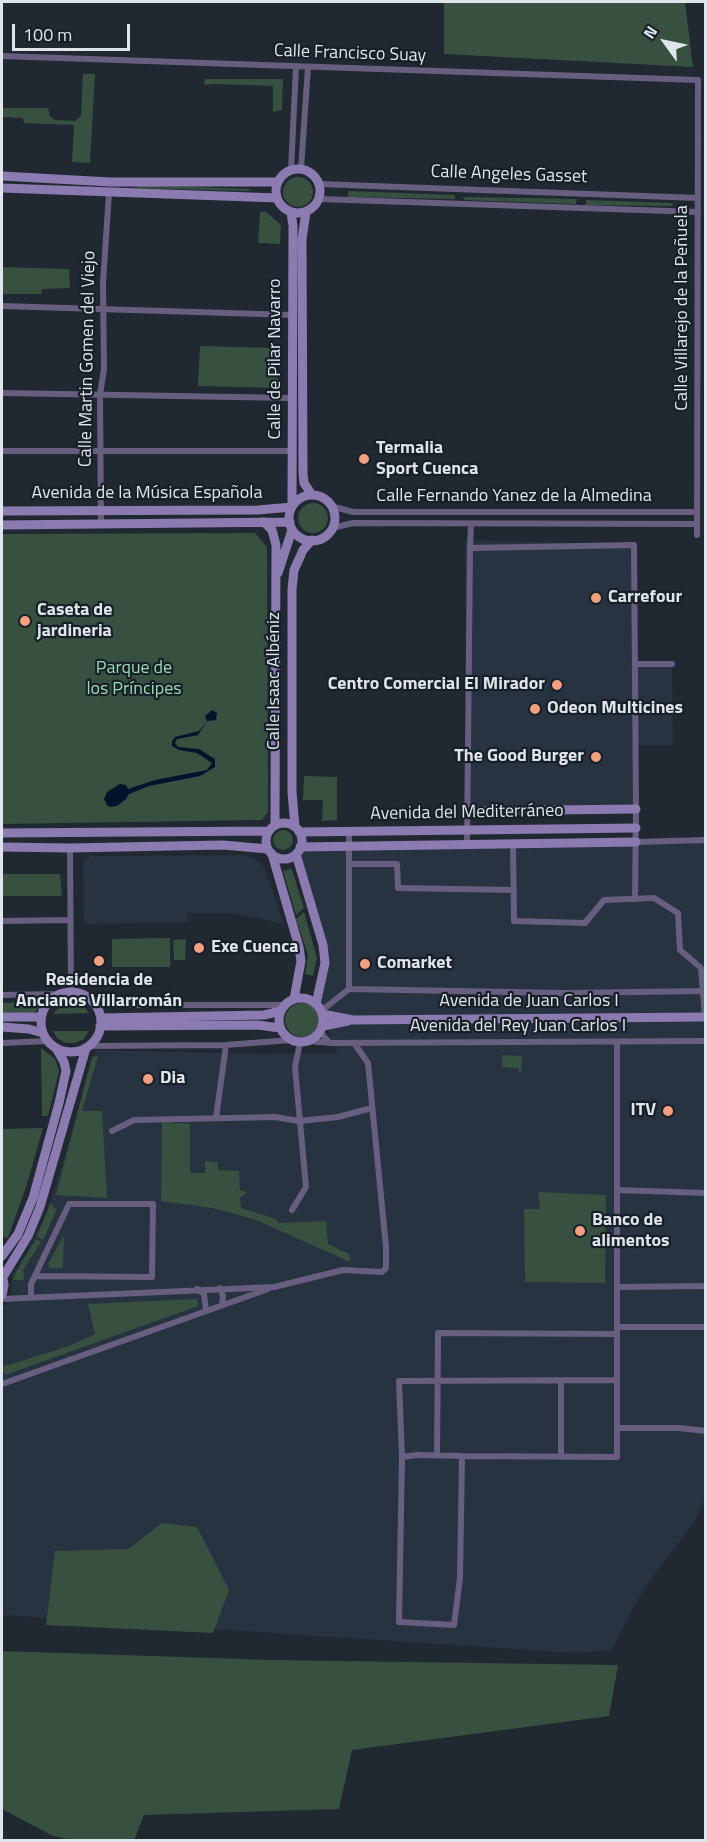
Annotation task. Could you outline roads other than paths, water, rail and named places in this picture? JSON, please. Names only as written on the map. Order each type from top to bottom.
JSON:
[{"type":"street","name":"Calle Francisco Suay","points":[[2,57],[698,80]]},
{"type":"street","points":[[296,67],[296,170]]},
{"type":"street","points":[[296,170],[308,67]]},
{"type":"street","name":"Calle Villarejo de la Peñuela","points":[[697,535],[698,80]]},
{"type":"street","points":[[296,170],[312,174],[319,184],[319,199],[313,208],[306,212],[291,212],[282,207],[277,198],[278,182],[285,174],[296,170]]},
{"type":"street","points":[[2,176],[110,182],[278,182]]},
{"type":"street","name":"Calle Angeles Gasset","points":[[319,184],[698,198]]},
{"type":"street","points":[[2,188],[277,198]]},
{"type":"street","name":"Calle Martin Gomen del Viejo","points":[[101,525],[100,395],[104,369],[104,283],[109,193]]},
{"type":"street","name":"Calle Angeles Gasset","points":[[319,199],[698,212]]},
{"type":"street","name":"Calle de Pilar Navarro","points":[[291,212],[293,226],[292,507]]},
{"type":"street","name":"Calle de Pilar Navarro","points":[[306,212],[302,239],[303,473],[304,483],[312,495]]},
{"type":"street","points":[[2,306],[293,315]]},
{"type":"street","points":[[2,393],[293,398]]},
{"type":"street","points":[[2,451],[293,452]]},
{"type":"street","points":[[312,495],[323,498],[331,506],[334,517],[332,528],[324,537],[312,540],[301,538],[291,526],[292,507],[301,498],[312,495]]},
{"type":"street","name":"Calle Fernando Yanez de la Almedina","points":[[331,506],[353,512],[697,512]]},
{"type":"street","name":"Avenida de la Música Española","points":[[2,511],[258,510],[292,507]]},
{"type":"street","name":"Avenida de la Música Española","points":[[2,525],[264,522],[291,526]]},
{"type":"street","name":"Calle Isaac Albéniz","points":[[264,522],[270,527],[275,537],[272,828]]},
{"type":"street","name":"Calle Fernando Yanez de la Almedina","points":[[332,528],[353,524],[697,524]]},
{"type":"street","points":[[467,845],[471,524]]},
{"type":"street","name":"Calle Isaac Albéniz","points":[[276,580],[291,526]]},
{"type":"street","name":"Calle Isaac Albéniz","points":[[297,829],[292,792],[292,589],[294,570],[303,550],[312,540]]},
{"type":"street","points":[[470,548],[634,545],[635,899]]},
{"type":"street","points":[[635,664],[672,664]]},
{"type":"street","name":"Avenida del Mediterráneo","points":[[468,811],[636,809]]},
{"type":"street","points":[[2,833],[272,828],[285,823],[297,829],[302,839],[298,850],[323,945],[325,963],[320,1010],[321,1029],[331,1043]]},
{"type":"street","points":[[272,828],[266,840],[299,947],[301,961],[287,1005],[279,1020],[280,1028],[284,1035],[300,1041]]},
{"type":"street","name":"Avenida del Mediterráneo","points":[[297,829],[468,831],[636,828]]},
{"type":"street","points":[[349,831],[349,989]]},
{"type":"street","points":[[636,842],[705,840]]},
{"type":"street","name":"Avenida del Mediterráneo","points":[[298,850],[636,842]]},
{"type":"street","points":[[2,847],[70,848],[223,844],[270,852],[284,858],[298,850]]},
{"type":"street","points":[[513,844],[514,921],[585,923],[604,900],[654,898],[678,914],[681,950],[701,968],[705,1017]]},
{"type":"street","points":[[70,848],[71,992]]},
{"type":"street","points":[[349,864],[397,864],[398,888],[514,890]]},
{"type":"street","points":[[2,921],[69,920]]},
{"type":"street","points":[[320,1010],[349,989],[553,993],[704,991]]},
{"type":"street","points":[[2,995],[71,992],[84,995],[93,1002],[112,1005],[287,1005]]},
{"type":"street","points":[[45,1037],[41,1017],[48,1003],[60,994]]},
{"type":"street","points":[[100,1022],[264,1015],[306,999],[320,1010],[353,1020]]},
{"type":"street","points":[[56,1048],[69,1052],[87,1047],[96,1039],[100,1022],[93,1002]]},
{"type":"street","points":[[2,1017],[41,1017]]},
{"type":"street","name":"Avenida de Juan Carlos I","points":[[353,1020],[705,1017]]},
{"type":"street","points":[[292,1210],[306,1187],[295,1067],[300,1041],[321,1029],[353,1020]]},
{"type":"street","points":[[100,1022],[258,1025],[280,1028]]},
{"type":"street","points":[[2,1027],[29,1029],[45,1037],[56,1048],[66,1071],[31,1203],[18,1234],[2,1256]]},
{"type":"street","points":[[2,1043],[45,1037]]},
{"type":"street","name":"Avenida del Rey Juan Carlos I","points":[[87,1047],[226,1045],[300,1041],[331,1043],[705,1041]]},
{"type":"street","points":[[402,1457],[437,1455],[617,1457],[617,1042]]},
{"type":"street","points":[[2,1384],[274,1287],[335,1272],[382,1272],[386,1268],[368,1063],[354,1043]]},
{"type":"street","points":[[216,1118],[226,1045]]},
{"type":"street","points":[[87,1047],[40,1207],[28,1236],[2,1276],[4,1285],[2,1297],[274,1287]]},
{"type":"street","points":[[112,1131],[134,1120],[275,1117],[299,1121],[339,1117],[372,1108]]},
{"type":"street","points":[[617,1190],[705,1193]]},
{"type":"street","points":[[30,1297],[31,1284],[69,1204],[153,1204],[152,1277],[36,1276]]},
{"type":"street","points":[[617,1287],[705,1286]]},
{"type":"street","points":[[220,1288],[223,1296],[222,1305]]},
{"type":"street","points":[[196,1289],[204,1294],[206,1310]]},
{"type":"street","points":[[437,1455],[438,1333],[705,1327]]},
{"type":"street","points":[[462,1456],[460,1578],[454,1625],[399,1622],[402,1457],[399,1381],[617,1380]]},
{"type":"street","points":[[561,1381],[561,1456]]},
{"type":"street","points":[[617,1428],[679,1428],[705,1431]]},
{"type":"water","points":[[212,710],[217,713],[216,720],[207,721],[205,716]]},
{"type":"water","points":[[207,721],[198,735],[177,739],[175,743],[178,747],[199,749],[215,759],[215,767],[200,776],[149,786],[129,794],[117,806],[107,805],[104,799],[107,792],[120,784],[126,785],[128,789],[155,780],[207,770],[212,763],[197,753],[179,750],[172,746],[172,741],[175,737],[199,731]]},
{"type":"place","name":"Termalia Sport Cuenca","points":[[364,459]]},
{"type":"place","name":"Carrefour","points":[[596,598]]},
{"type":"place","name":"Caseta de jardineria","points":[[25,621]]},
{"type":"place","name":"Centro Comercial El Mirador","points":[[557,685]]},
{"type":"place","name":"Odeon Multicines","points":[[535,709]]},
{"type":"place","name":"The Good Burger","points":[[596,757]]},
{"type":"place","name":"Exe Cuenca","points":[[199,948]]},
{"type":"place","name":"Residencia de Ancianos Villarromán","points":[[99,961]]},
{"type":"place","name":"Comarket","points":[[365,964]]},
{"type":"place","name":"Dia","points":[[148,1079]]},
{"type":"place","name":"ITV","points":[[668,1111]]},
{"type":"place","name":"Banco de alimentos","points":[[580,1231]]},
{"type":"park label","name":"Parque de los Príncipes","points":[[134,679]]}]
